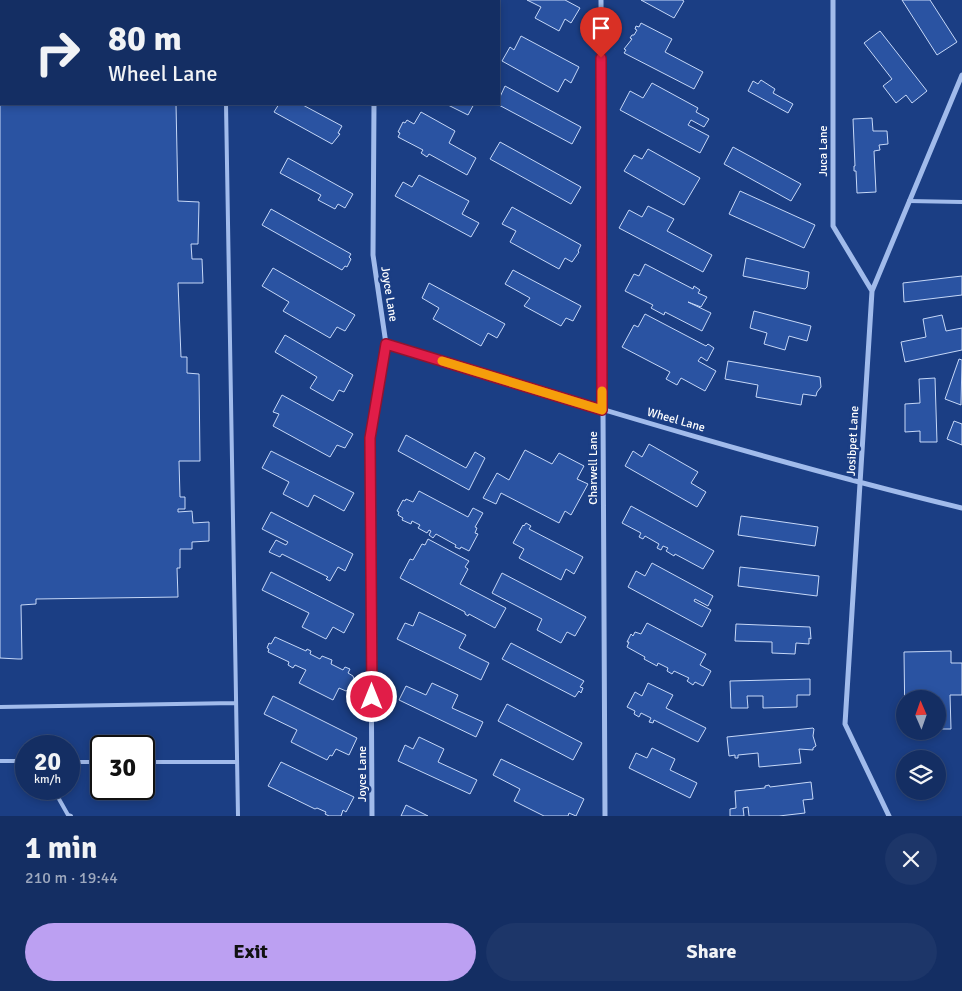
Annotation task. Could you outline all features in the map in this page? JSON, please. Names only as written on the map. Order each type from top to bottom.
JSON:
[{"type":"street","name":"Charwell Lane","points":[[601,0],[604,816]]},
{"type":"street","name":"Juca Lane","points":[[833,0],[832,226],[872,291]]},
{"type":"street","name":"Josibpet Lane","points":[[889,816],[845,724],[872,291],[962,75]]},
{"type":"street","name":"Joyce Lane","points":[[372,816],[370,438],[386,344],[373,255],[374,105]]},
{"type":"street","name":"Wheel Lane","points":[[386,344],[602,410],[861,483],[962,508]]},
{"type":"lane","points":[[226,105],[238,816]]},
{"type":"lane","points":[[909,201],[962,202]]},
{"type":"lane","points":[[0,707],[235,703]]},
{"type":"lane","points":[[0,761],[15,762]]},
{"type":"lane","points":[[155,762],[236,762]]},
{"type":"lane","points":[[60,800],[68,815],[71,816]]},
{"type":"building","points":[[527,0],[565,0],[580,8],[571,23],[565,19],[559,31],[535,18],[541,7]]},
{"type":"building","points":[[641,0],[682,0],[684,1],[674,18]]},
{"type":"building","points":[[902,0],[930,0],[957,42],[937,55]]},
{"type":"building","points":[[641,23],[672,39],[665,52],[703,72],[694,89],[624,53],[626,50],[624,49],[632,39],[630,38],[637,30],[635,29],[636,26],[639,27]]},
{"type":"building","points":[[880,31],[927,91],[912,103],[906,95],[896,103],[883,86],[892,79],[864,43]]},
{"type":"building","points":[[521,36],[579,67],[571,83],[565,79],[558,92],[502,61],[510,47],[514,50]]},
{"type":"building","points":[[761,80],[775,89],[773,93],[793,104],[788,113],[748,91],[753,81],[758,84]]},
{"type":"building","points":[[652,83],[698,108],[696,112],[709,119],[704,127],[691,120],[688,125],[709,136],[700,153],[620,110],[630,91],[643,98]]},
{"type":"building","points":[[505,86],[581,127],[572,144],[499,105]]},
{"type":"building","points":[[0,105],[176,105],[178,201],[199,202],[198,244],[191,244],[192,259],[202,259],[203,283],[178,283],[181,357],[187,357],[187,373],[199,374],[200,461],[179,461],[180,497],[185,497],[185,509],[178,509],[178,512],[192,511],[193,523],[209,522],[209,541],[192,542],[192,549],[180,549],[180,568],[177,568],[178,597],[36,599],[36,604],[21,605],[22,659],[0,658]]},
{"type":"building","points":[[278,105],[303,105],[342,126],[338,133],[340,134],[332,144],[274,112]]},
{"type":"building","points":[[448,105],[473,105],[468,115]]},
{"type":"building","points":[[421,112],[455,131],[449,143],[476,158],[467,175],[429,154],[427,157],[421,153],[423,150],[398,137],[400,133],[398,132],[403,122],[405,123],[407,120],[414,124]]},
{"type":"building","points":[[872,118],[873,131],[887,131],[888,144],[879,145],[880,150],[874,151],[876,192],[857,193],[856,171],[854,171],[853,119]]},
{"type":"building","points":[[500,142],[581,187],[571,204],[490,159]]},
{"type":"building","points":[[733,147],[801,184],[791,201],[724,164]]},
{"type":"building","points":[[648,149],[700,178],[684,205],[624,171],[634,155],[642,159]]},
{"type":"building","points":[[288,158],[353,194],[345,208],[338,204],[335,209],[318,200],[321,195],[280,173]]},
{"type":"building","points":[[419,175],[469,201],[462,214],[479,223],[471,237],[395,196],[403,182],[412,187]]},
{"type":"building","points":[[740,191],[815,225],[804,248],[729,214]]},
{"type":"building","points":[[648,206],[674,219],[667,231],[712,255],[703,272],[619,228],[629,210],[642,217]]},
{"type":"building","points":[[512,207],[581,245],[579,252],[572,262],[565,258],[559,269],[510,242],[516,231],[502,224]]},
{"type":"building","points":[[271,209],[351,254],[347,267],[345,266],[342,270],[262,225]]},
{"type":"building","points":[[746,258],[809,272],[807,287],[805,289],[743,276]]},
{"type":"building","points":[[645,264],[693,289],[694,286],[700,290],[698,293],[707,297],[701,307],[688,302],[711,313],[702,331],[665,312],[664,315],[651,308],[653,305],[625,291],[634,274],[639,276]]},
{"type":"building","points":[[273,268],[355,315],[345,331],[337,327],[330,338],[283,311],[289,302],[262,286]]},
{"type":"building","points":[[513,270],[581,306],[573,321],[566,318],[561,326],[524,306],[530,298],[505,284]]},
{"type":"building","points":[[962,276],[962,295],[904,302],[903,283]]},
{"type":"building","points":[[429,283],[505,324],[497,338],[488,333],[481,346],[433,319],[439,308],[422,298]]},
{"type":"building","points":[[754,311],[811,326],[807,341],[789,336],[785,350],[764,344],[767,333],[750,328]]},
{"type":"building","points":[[645,314],[706,346],[708,344],[714,348],[707,361],[701,357],[698,361],[716,371],[705,391],[681,378],[677,385],[666,379],[670,372],[622,347],[634,325],[638,327]]},
{"type":"building","points":[[942,315],[946,331],[962,328],[962,350],[905,362],[901,342],[926,337],[923,319]]},
{"type":"building","points":[[285,335],[353,375],[344,392],[339,390],[333,401],[310,388],[317,377],[275,352]]},
{"type":"building","points":[[959,359],[962,360],[961,405],[945,399]]},
{"type":"building","points":[[728,361],[820,377],[821,387],[816,396],[803,394],[801,405],[756,397],[758,385],[725,379]]},
{"type":"building","points":[[935,378],[937,442],[920,442],[920,431],[905,432],[905,404],[920,403],[919,379]]},
{"type":"building","points":[[282,395],[353,434],[345,448],[337,445],[330,457],[273,426],[279,414],[273,412]]},
{"type":"building","points":[[954,421],[962,424],[962,445],[947,439]]},
{"type":"building","points":[[406,435],[466,468],[475,452],[485,458],[469,490],[398,451]]},
{"type":"building","points":[[649,444],[698,472],[691,483],[706,492],[697,507],[625,466],[633,451],[642,457]]},
{"type":"building","points":[[525,450],[552,464],[559,453],[584,466],[577,479],[588,484],[571,515],[565,511],[559,523],[501,493],[496,504],[483,498],[497,473],[509,480]]},
{"type":"building","points":[[271,451],[354,493],[344,511],[314,495],[308,507],[283,494],[289,482],[262,468]]},
{"type":"building","points":[[419,491],[468,517],[473,508],[483,513],[475,527],[477,528],[475,533],[478,534],[469,551],[461,547],[460,549],[455,547],[456,545],[436,534],[433,538],[429,535],[431,531],[429,530],[427,533],[418,528],[420,525],[412,521],[411,524],[402,520],[403,518],[398,515],[399,512],[397,511],[403,500],[405,501],[406,499],[413,502]]},
{"type":"building","points":[[631,506],[714,551],[703,569],[675,554],[674,556],[666,551],[668,548],[663,546],[661,550],[657,548],[659,544],[645,536],[643,539],[639,537],[641,533],[622,523]]},
{"type":"building","points":[[271,512],[353,554],[345,571],[338,567],[330,581],[326,579],[328,577],[282,554],[280,557],[269,552],[276,540],[286,545],[288,542],[262,529]]},
{"type":"building","points":[[741,516],[818,527],[815,546],[738,535]]},
{"type":"building","points":[[526,523],[531,526],[529,529],[583,557],[574,574],[566,569],[561,580],[519,558],[524,549],[513,543]]},
{"type":"building","points":[[428,539],[469,561],[465,567],[468,569],[460,584],[506,608],[495,628],[469,614],[468,616],[465,612],[400,578],[410,559],[413,560],[422,544],[425,545]]},
{"type":"building","points":[[652,563],[713,596],[708,606],[695,599],[694,601],[711,610],[702,627],[628,587],[636,571],[645,576]]},
{"type":"building","points":[[740,567],[819,576],[817,596],[738,586]]},
{"type":"building","points":[[271,572],[354,614],[344,633],[333,627],[326,639],[302,627],[309,613],[262,590]]},
{"type":"building","points":[[502,573],[586,617],[575,636],[567,632],[561,643],[537,630],[542,619],[492,593]]},
{"type":"building","points":[[419,612],[466,635],[459,648],[489,663],[481,680],[397,639],[405,623],[413,626]]},
{"type":"building","points":[[647,623],[706,654],[700,665],[711,671],[703,686],[695,682],[693,685],[687,681],[689,678],[674,671],[672,674],[667,671],[668,668],[658,663],[657,666],[627,647],[631,634],[633,636],[635,632],[641,634]]},
{"type":"building","points":[[736,624],[810,627],[811,639],[809,638],[809,644],[796,643],[795,654],[772,653],[772,642],[735,641]]},
{"type":"building","points":[[275,637],[306,651],[307,649],[311,651],[310,654],[320,659],[322,656],[332,660],[331,664],[343,670],[345,667],[350,669],[348,673],[354,679],[349,689],[346,691],[339,688],[333,700],[299,683],[306,670],[295,665],[293,668],[288,665],[289,662],[268,652],[269,643],[271,644]]},
{"type":"building","points":[[511,643],[584,681],[580,687],[583,688],[581,693],[579,691],[575,697],[502,659]]},
{"type":"building","points":[[951,651],[951,663],[962,663],[962,695],[950,695],[951,729],[946,729],[946,690],[904,690],[904,652]]},
{"type":"building","points":[[810,679],[810,695],[797,695],[797,707],[763,708],[763,696],[747,696],[748,708],[731,708],[730,681]]},
{"type":"building","points":[[432,683],[458,695],[452,708],[483,722],[476,737],[399,700],[406,686],[426,695]]},
{"type":"building","points":[[648,683],[673,695],[666,708],[706,728],[698,742],[654,720],[653,723],[649,722],[651,718],[641,713],[639,717],[634,714],[635,711],[627,707],[635,692],[642,696]]},
{"type":"building","points":[[273,696],[357,738],[349,755],[336,749],[327,760],[291,742],[297,730],[264,714]]},
{"type":"building","points":[[507,704],[582,743],[573,760],[498,721]]},
{"type":"building","points":[[813,728],[816,746],[813,750],[799,749],[801,763],[759,767],[758,753],[738,755],[738,758],[735,758],[735,755],[729,756],[727,737]]},
{"type":"building","points":[[419,737],[444,749],[438,762],[477,780],[470,794],[398,761],[405,745],[413,749]]},
{"type":"building","points":[[652,748],[675,759],[670,770],[697,783],[690,798],[629,768],[636,753],[647,758]]},
{"type":"building","points":[[501,759],[584,799],[576,816],[569,813],[568,816],[544,816],[514,801],[520,789],[493,775]]},
{"type":"building","points":[[281,762],[354,797],[346,812],[343,810],[341,816],[329,816],[325,814],[326,812],[315,809],[268,786]]},
{"type":"building","points":[[811,782],[813,799],[803,800],[805,813],[779,816],[749,816],[748,807],[743,808],[744,816],[730,816],[730,809],[736,808],[735,791],[765,788],[765,786],[769,785],[770,787]]},
{"type":"building","points":[[406,805],[428,816],[401,816]]},
{"type":"slow traffic","points":[[442,361],[602,410],[602,391]]},
{"type":"route","points":[[372,697],[370,438],[386,344],[602,410],[601,58]]}]
